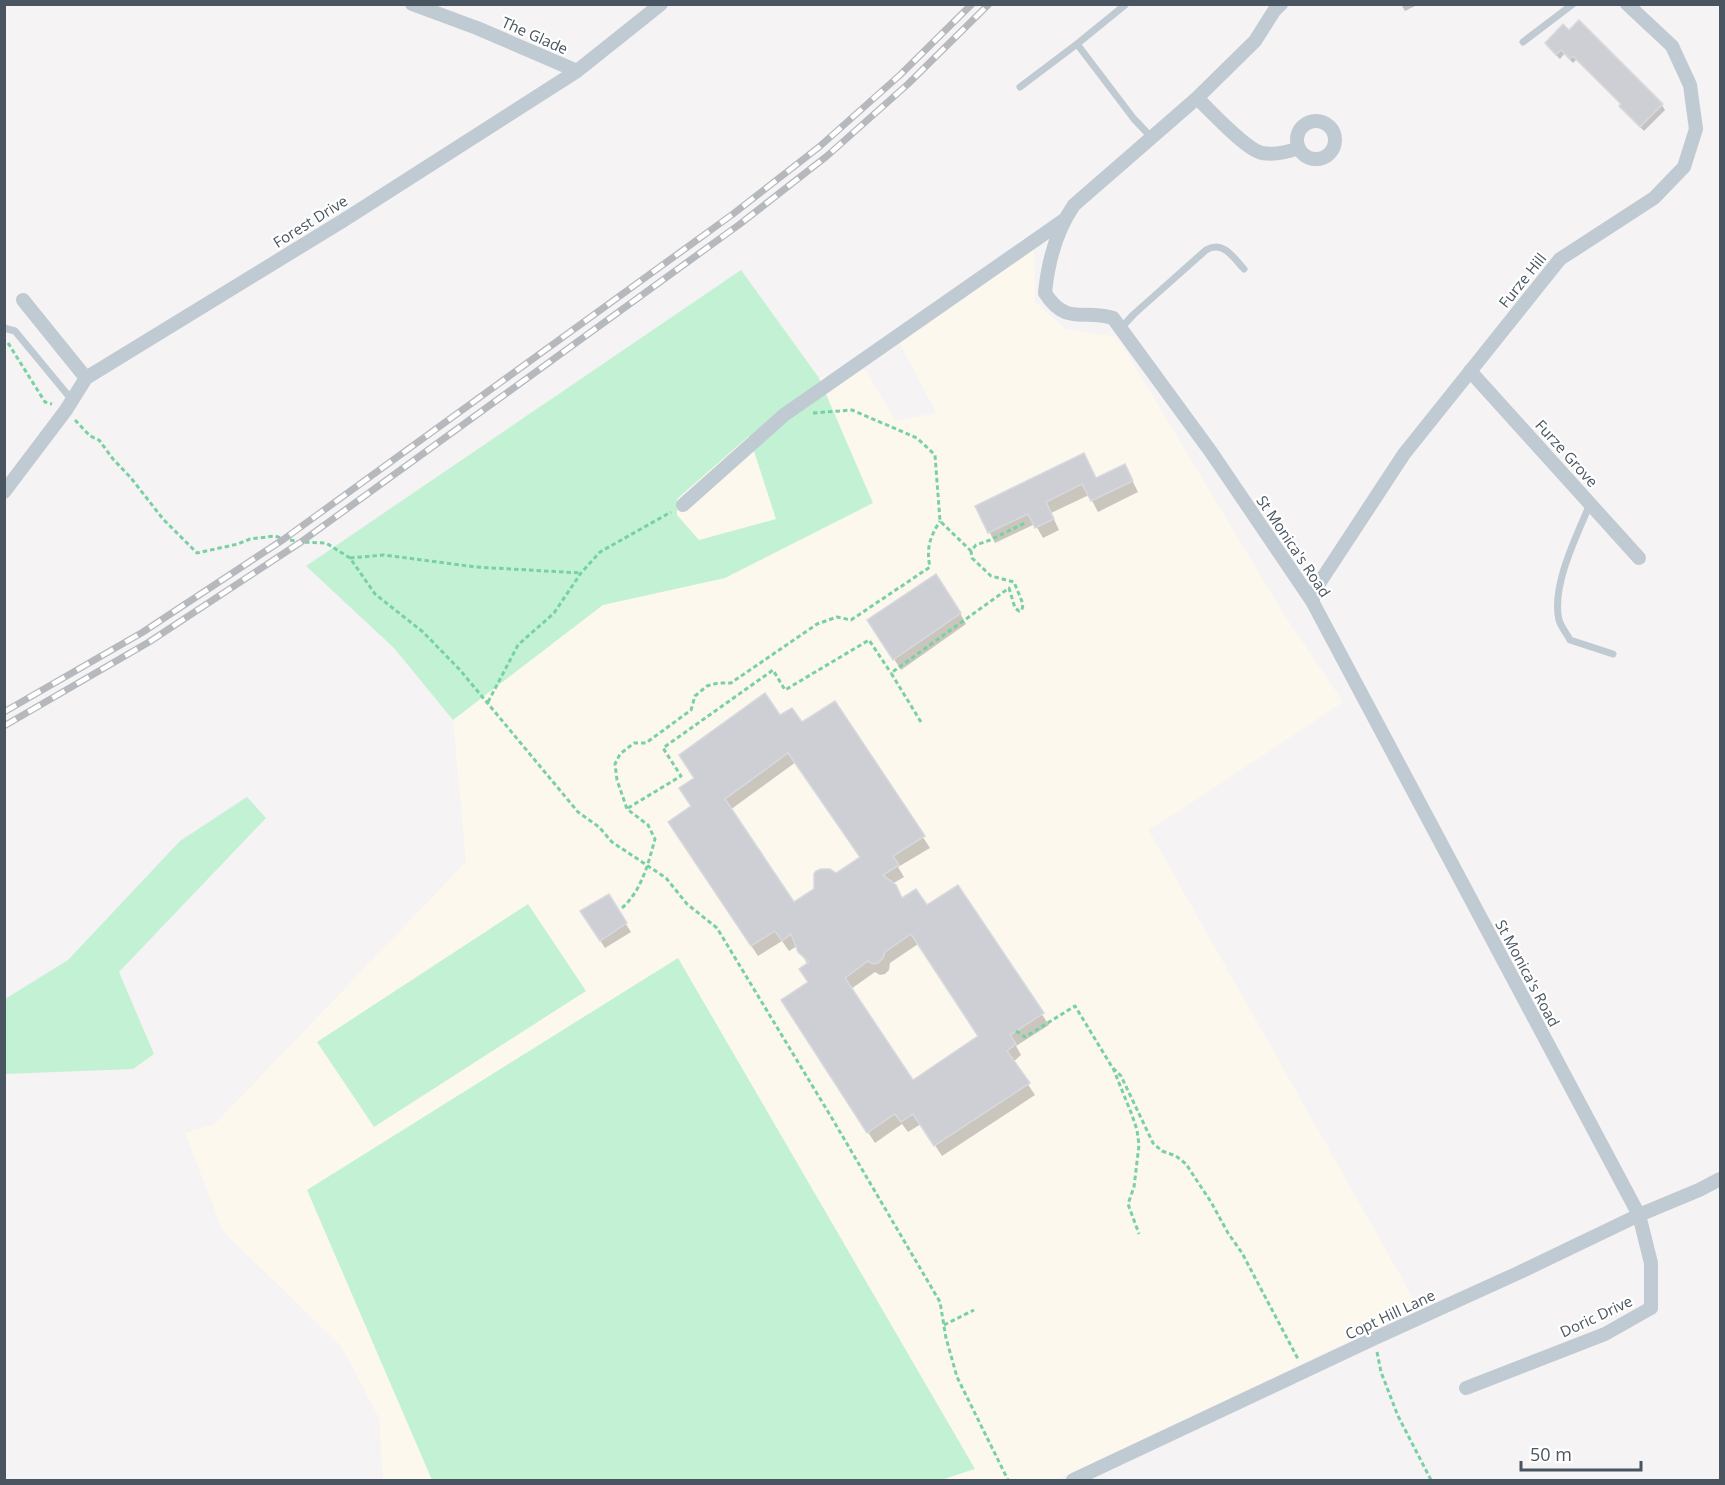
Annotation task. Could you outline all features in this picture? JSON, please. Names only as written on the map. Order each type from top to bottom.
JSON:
[{"type":"street","name":"The Glade","points":[[412,4],[477,28],[577,72]]},
{"type":"street","name":"Forest Drive","points":[[4,492],[69,405],[86,378],[344,220],[577,72],[661,4]]},
{"type":"street","name":"St Monica's Road","points":[[1281,4],[1255,41],[1197,98],[1074,205],[1064,220],[1052,252],[1045,293],[1052,304],[1062,312],[1081,316],[1102,314],[1113,318],[1211,452],[1312,601],[1639,1215]]},
{"type":"street","name":"Furze Hill","points":[[1312,601],[1320,582],[1404,454],[1560,259],[1654,198],[1684,167],[1696,129],[1690,85],[1672,46],[1627,4]]},
{"type":"street","points":[[1197,98],[1249,147],[1261,153],[1287,152],[1299,148]]},
{"type":"street","points":[[683,505],[784,415],[1064,220]]},
{"type":"street","points":[[23,300],[86,378]]},
{"type":"street","name":"Furze Grove","points":[[1470,371],[1639,558]]},
{"type":"street","name":"Copt Hill Lane","points":[[1073,1480],[1720,1179]]},
{"type":"street","name":"Doric Drive","points":[[1466,1388],[1605,1334],[1651,1308],[1651,1263],[1639,1215]]},
{"type":"lane","points":[[1523,42],[1573,4]]},
{"type":"lane","points":[[1020,87],[1125,5]]},
{"type":"lane","points":[[1077,44],[1134,119],[1151,137]]},
{"type":"lane","points":[[1121,328],[1134,314],[1213,246],[1223,248],[1244,269]]},
{"type":"lane","points":[[4,328],[15,331],[69,405]]},
{"type":"lane","points":[[1590,504],[1562,576],[1557,600],[1559,621],[1570,640],[1613,654]]},
{"type":"path","points":[[4,336],[45,402],[69,405],[90,436],[99,440],[163,519],[197,552],[275,536],[301,542],[326,543],[350,558],[375,594],[423,632],[460,670],[578,812],[599,827],[612,842],[666,878],[687,904],[717,928],[940,1302],[946,1338],[957,1377],[1008,1480]]},
{"type":"path","points":[[622,908],[630,901],[648,865],[655,839],[648,825],[627,809],[617,780],[615,764],[620,754],[634,743],[646,743],[691,710],[695,696],[707,686],[731,683],[817,624],[837,617],[850,620],[930,567],[927,554],[928,543],[940,521],[935,455],[917,438],[852,410],[784,415]]},
{"type":"path","points":[[488,702],[518,645],[554,613],[581,573],[600,552],[683,505]]},
{"type":"path","points":[[891,673],[1009,588],[1016,608],[1019,611],[1022,610],[1023,604],[1014,582],[991,576],[972,558],[971,551],[940,521]]},
{"type":"path","points":[[971,551],[976,545],[1025,524]]},
{"type":"path","points":[[350,558],[384,555],[476,567],[581,573]]},
{"type":"path","points":[[627,809],[681,776],[663,748],[773,670],[785,690],[869,640],[921,722]]},
{"type":"path","points":[[1016,1031],[1025,1037],[1075,1006],[1112,1067],[1134,1123],[1139,1145],[1134,1187],[1128,1204],[1139,1234]]},
{"type":"path","points":[[1112,1067],[1121,1076],[1154,1143],[1162,1152],[1176,1155],[1186,1164],[1211,1202],[1228,1233],[1242,1252],[1304,1371]]},
{"type":"path","points":[[944,1325],[974,1310]]},
{"type":"path","points":[[1374,1339],[1381,1372],[1398,1416],[1431,1480]]},
{"type":"shaded area","points":[[1034,248],[1035,302],[1065,329],[1117,337],[1281,610],[1343,702],[1173,815],[1148,829],[1418,1307],[1070,1474],[1053,1480],[383,1480],[379,1418],[342,1347],[223,1231],[185,1133],[215,1124],[466,862],[453,720],[667,502],[819,378],[866,370],[895,421],[936,413],[900,343]]},
{"type":"green space","points":[[741,270],[819,378],[873,503],[725,578],[603,605],[453,720],[394,648],[306,566]],"holes":[[[749,436],[776,519],[699,540],[677,515],[677,499]]]},
{"type":"green space","points":[[247,797],[266,818],[119,972],[154,1054],[133,1069],[5,1074],[5,999],[68,960],[180,841]]},
{"type":"green space","points":[[528,904],[586,991],[374,1127],[317,1042]]},
{"type":"green space","points":[[678,958],[975,1469],[941,1480],[432,1480],[307,1190]]},
{"type":"building","points":[[1579,20],[1663,104],[1640,127],[1619,106],[1621,104],[1573,56],[1570,59],[1561,50],[1556,55],[1545,43],[1563,24],[1569,30]]},
{"type":"building","points":[[1084,453],[1096,478],[1125,464],[1133,481],[1091,501],[1082,484],[1046,502],[1054,519],[1035,528],[1028,514],[988,533],[975,506]]},
{"type":"building","points":[[936,574],[961,613],[893,660],[867,620]]},
{"type":"building","points":[[765,693],[780,715],[792,708],[802,722],[835,701],[925,836],[893,856],[899,865],[883,875],[896,885],[902,898],[916,889],[927,905],[958,885],[1044,1013],[1010,1035],[1016,1044],[1007,1051],[1030,1083],[934,1146],[913,1114],[901,1122],[895,1114],[867,1133],[781,1000],[808,982],[799,969],[809,962],[798,952],[791,934],[782,941],[775,931],[751,946],[668,822],[691,806],[679,788],[694,778],[679,755]],"holes":[[[788,753],[860,857],[836,873],[830,869],[816,871],[814,889],[794,902],[725,799]],[[911,934],[978,1036],[913,1080],[845,978],[868,961],[873,964],[878,963],[885,952]]]},
{"type":"building","points":[[609,894],[627,923],[600,941],[580,911]]},
{"type":"railway","points":[[4,712],[143,632],[284,539],[733,214],[819,147],[900,75],[972,4]]},
{"type":"railway","points":[[4,726],[149,642],[301,542],[740,224],[827,156],[908,84],[989,4]]}]
